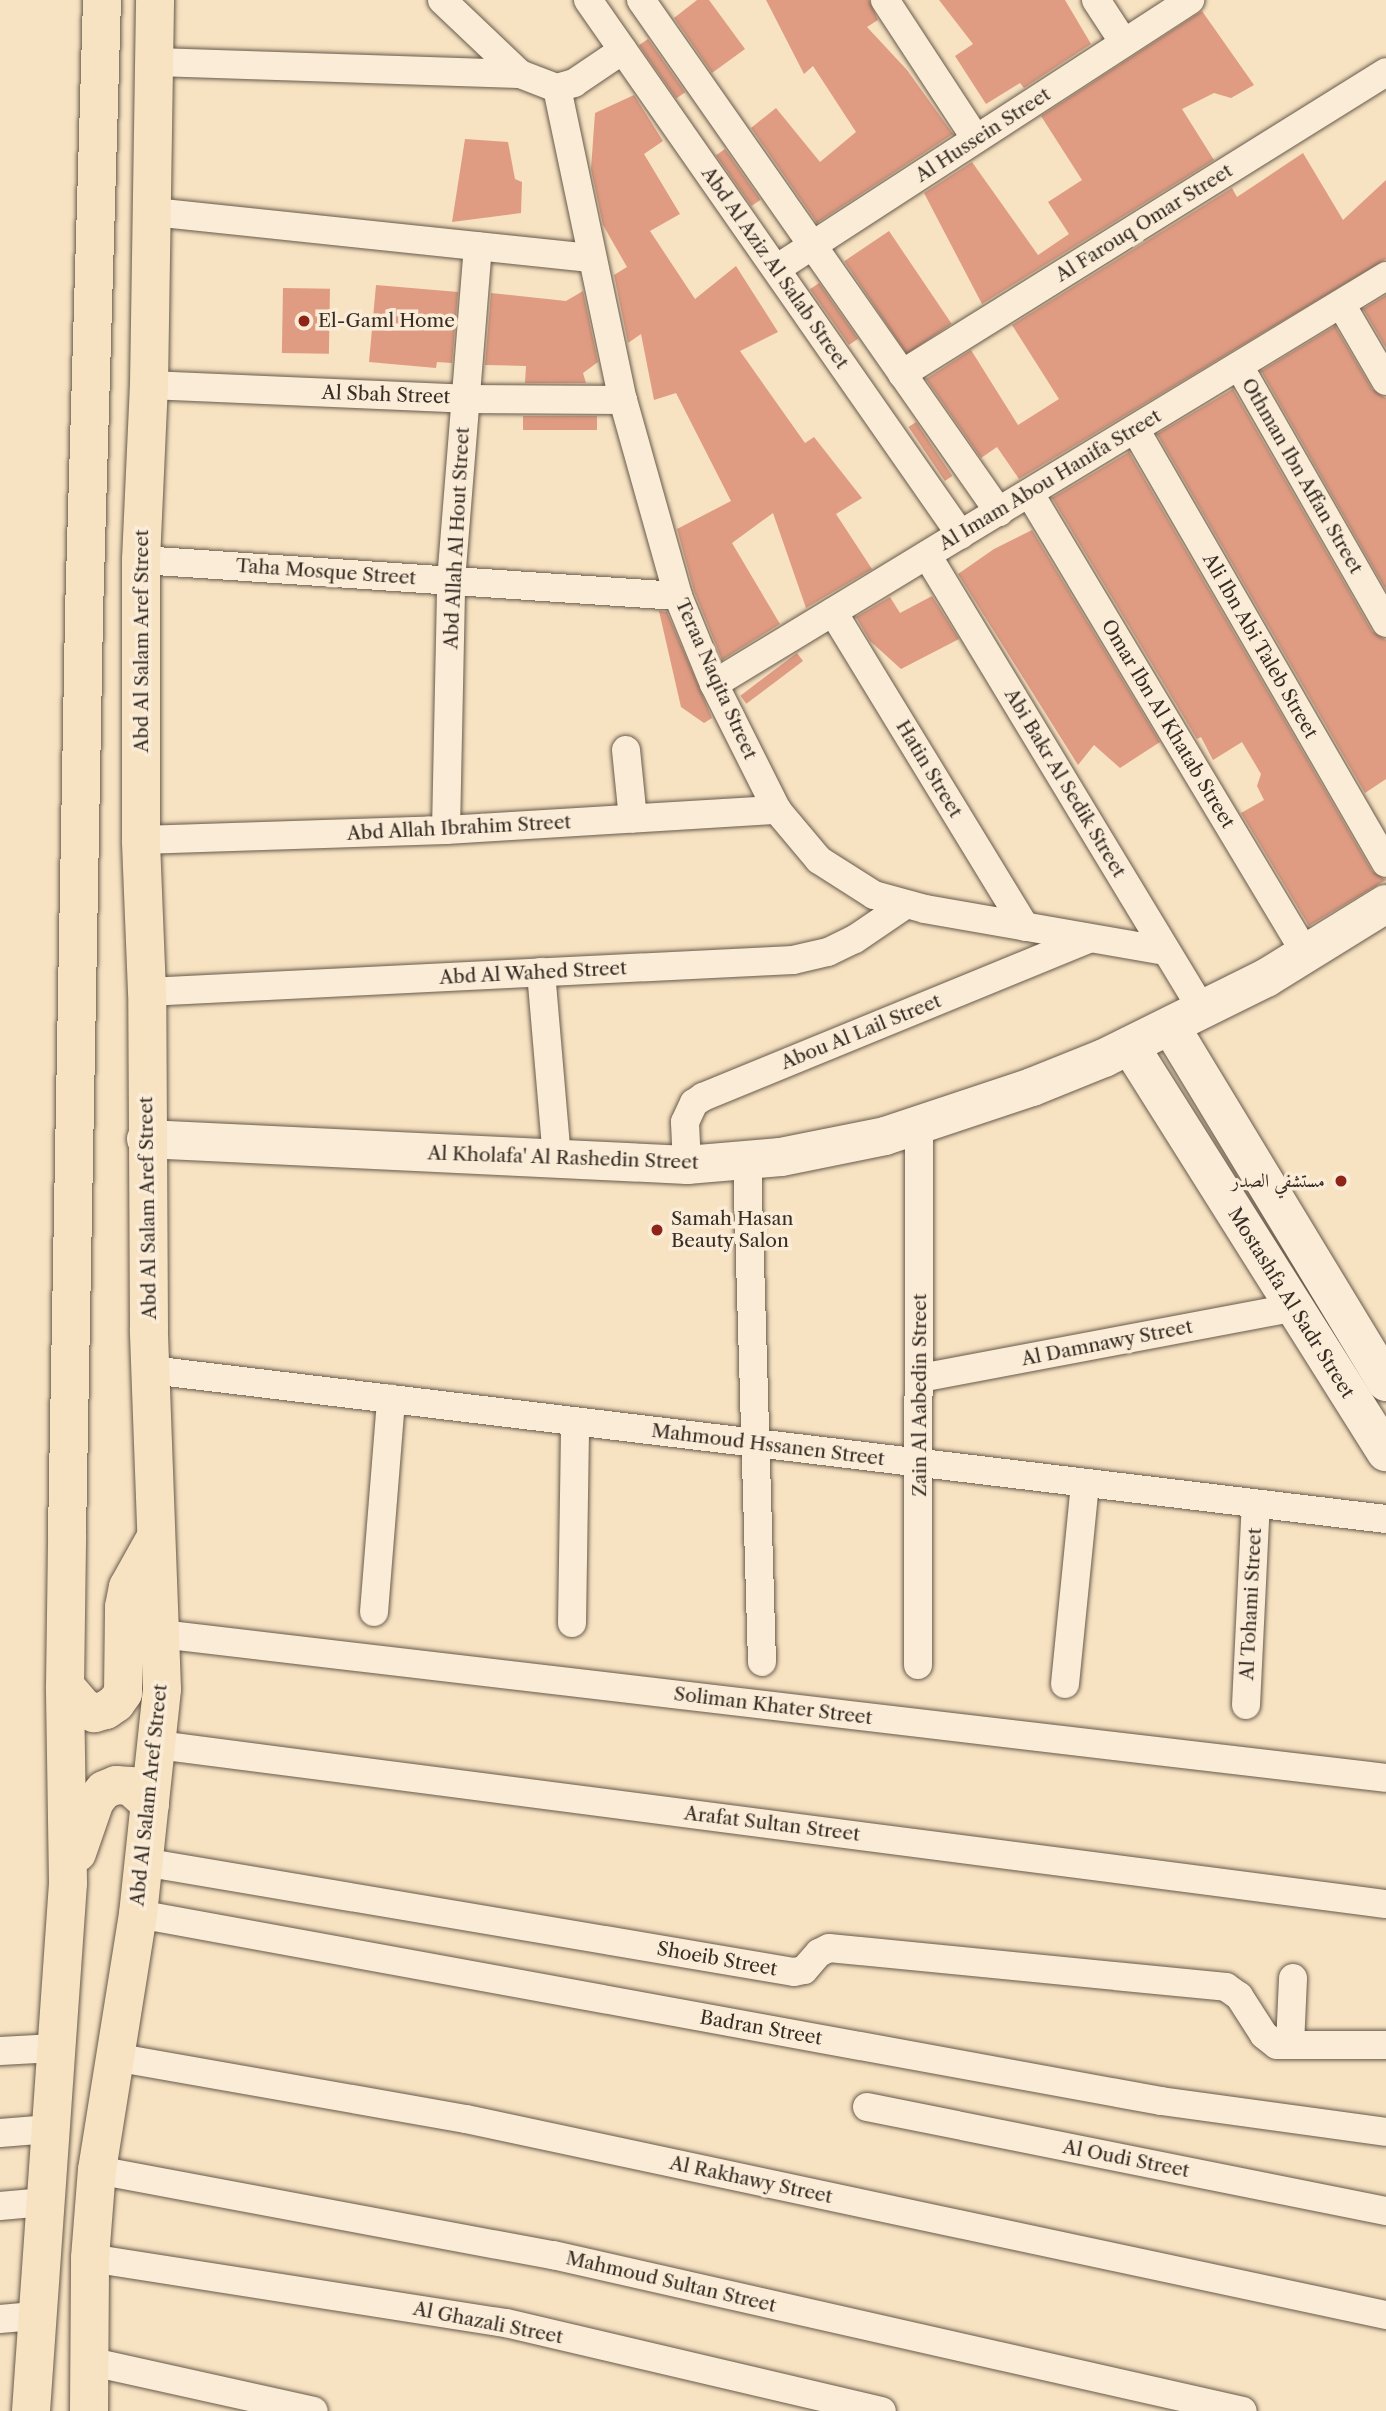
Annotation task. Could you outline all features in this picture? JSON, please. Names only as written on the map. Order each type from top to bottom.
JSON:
[{"type":"main road","points":[[31,2411],[18,2317],[45,2202],[68,1883],[65,1686],[84,613],[102,0]]},
{"type":"main road","name":"Abd Al Salam Aref Street","points":[[89,2411],[90,2258],[97,2170],[138,1914],[162,1689],[150,1370],[146,1139],[147,992],[141,840],[141,560],[149,386],[155,0]]},
{"type":"main road","name":"Al Kholafa' Al Rashedin Street","points":[[146,1139],[687,1165],[794,1154],[885,1136],[1032,1087],[1130,1046],[1187,1019],[1306,954],[1386,904]]},
{"type":"main road","name":"Mostashfa Al Sadr Street","points":[[1187,1019],[1386,1382]]},
{"type":"main road","name":"Mostashfa Al Sadr Street","points":[[1130,1046],[1386,1452]]},
{"type":"main road","points":[[65,1686],[83,1707],[94,1713],[106,1710],[116,1703],[123,1693],[124,1606],[128,1587],[156,1537]]},
{"type":"main road","points":[[68,1883],[86,1823],[95,1801],[104,1790],[116,1785],[130,1786],[150,1804]]},
{"type":"street","points":[[442,0],[520,74]]},
{"type":"street","name":"Abd Al Aziz Al Salab Street","points":[[588,0],[961,535]]},
{"type":"street","points":[[641,0],[999,512]]},
{"type":"street","points":[[885,0],[976,139]]},
{"type":"street","points":[[1096,0],[1124,43]]},
{"type":"street","name":"Al Hussein Street","points":[[776,269],[1190,0]]},
{"type":"street","points":[[155,62],[520,74],[557,88],[574,83],[623,50]]},
{"type":"street","name":"Al Farouq Omar Street","points":[[902,374],[1386,72]]},
{"type":"street","name":"Teraa Naqita Street","points":[[557,88],[623,400],[678,596],[714,684],[778,810],[819,860],[874,895],[905,905],[1165,951]]},
{"type":"street","points":[[153,212],[591,258]]},
{"type":"street","name":"Abd Allah Al Hout Street","points":[[446,830],[452,580],[478,246]]},
{"type":"street","name":"Al Imam Abou Hanifa Street","points":[[714,684],[1386,276]]},
{"type":"street","points":[[1340,304],[1386,381]]},
{"type":"street","name":"Othman Ibn Affan Street","points":[[1239,366],[1386,624]]},
{"type":"street","name":"Al Sbah Street","points":[[149,386],[466,398],[623,400]]},
{"type":"street","name":"Ali Ibn Abi Taleb Street","points":[[1135,429],[1386,863]]},
{"type":"street","name":"Omar Ibn Al Khatab Street","points":[[1030,494],[1306,954]]},
{"type":"street","name":"Abi Bakr Al Sedik Street","points":[[927,555],[1165,951],[1187,1019]]},
{"type":"street","name":"Taha Mosque Street","points":[[141,560],[678,596]]},
{"type":"street","name":"Hatin Street","points":[[833,612],[1025,927]]},
{"type":"street","points":[[626,750],[633,818]]},
{"type":"street","name":"Abd Allah Ibrahim Street","points":[[141,840],[446,830],[778,810]]},
{"type":"street","name":"Abd Al Wahed Street","points":[[147,992],[793,960],[828,952],[855,940],[905,905]]},
{"type":"street","name":"Abou Al Lail Street","points":[[687,1165],[685,1122],[694,1103],[703,1097],[1089,939]]},
{"type":"street","points":[[541,972],[557,1159]]},
{"type":"street","name":"Zain Al Aabedin Street","points":[[918,1665],[921,1378],[919,1125]]},
{"type":"street","points":[[747,1160],[762,1662]]},
{"type":"street","name":"Al Damnawy Street","points":[[921,1378],[1293,1308]]},
{"type":"street","name":"Mahmoud Hssanen Street","points":[[150,1370],[1386,1519]]},
{"type":"street","points":[[374,1612],[391,1399]]},
{"type":"street","points":[[572,1623],[575,1422]]},
{"type":"street","points":[[1065,1684],[1085,1483]]},
{"type":"street","name":"Al Tohami Street","points":[[1246,1705],[1256,1504]]},
{"type":"street","name":"Soliman Khater Street","points":[[160,1634],[1386,1778]]},
{"type":"street","name":"Arafat Sultan Street","points":[[158,1745],[1386,1904]]},
{"type":"street","name":"Shoeib Street","points":[[143,1862],[794,1972],[804,1970],[819,1953],[829,1948],[1226,1987],[1239,1996],[1270,2041],[1290,2045],[1386,2045]]},
{"type":"street","name":"Badran Street","points":[[138,1914],[1161,2101],[1386,2132]]},
{"type":"street","points":[[1290,2045],[1293,1978]]},
{"type":"street","points":[[0,2051],[55,2048]]},
{"type":"street","name":"Al Rakhawy Street","points":[[114,2057],[466,2119],[1386,2315]]},
{"type":"street","name":"Al Oudi Street","points":[[867,2107],[1386,2211]]},
{"type":"street","points":[[0,2133],[50,2129]]},
{"type":"street","name":"Mahmoud Sultan Street","points":[[97,2170],[553,2255],[1243,2411]]},
{"type":"street","points":[[0,2206],[45,2202]]},
{"type":"street","name":"Al Ghazali Street","points":[[90,2258],[506,2323],[882,2411]]},
{"type":"street","points":[[88,2361],[314,2411]]},
{"type":"building","points":[[697,0],[709,0],[745,49],[712,73],[674,18]]},
{"type":"building","points":[[766,0],[869,0],[878,20],[867,27],[907,70],[953,134],[817,223],[751,128],[776,108],[820,162],[856,132],[813,66],[804,74]]},
{"type":"building","points":[[939,0],[1065,0],[1091,44],[1024,88],[1020,83],[986,104],[955,56],[973,44]]},
{"type":"building","points":[[1202,11],[1254,85],[1231,98],[1214,93],[1182,109],[1214,160],[982,304],[924,193],[972,162],[1038,255],[1069,234],[1048,202],[1082,180],[1041,116]]},
{"type":"building","points":[[648,39],[685,92],[676,99],[639,45]]},
{"type":"building","points":[[634,95],[663,141],[644,154],[680,214],[650,231],[695,299],[736,266],[778,332],[740,351],[805,443],[814,437],[862,498],[836,514],[872,569],[806,608],[773,513],[732,543],[780,624],[722,660],[694,591],[677,529],[731,501],[676,393],[654,400],[641,334],[628,343],[614,275],[627,267],[603,225],[591,169],[595,113]]},
{"type":"building","points":[[465,139],[508,142],[515,179],[522,182],[521,213],[452,222]]},
{"type":"building","points":[[725,149],[761,200],[752,206],[716,155]]},
{"type":"building","points":[[1303,153],[1343,220],[1386,180],[1386,259],[1019,479],[997,447],[981,458],[926,379],[971,350],[1018,425],[1059,399],[1012,325],[1232,188],[1237,197]]},
{"type":"building","points":[[889,231],[952,324],[907,354],[844,261]]},
{"type":"building","points":[[819,283],[858,339],[849,345],[810,289]]},
{"type":"building","points":[[376,285],[458,292],[452,363],[437,362],[436,368],[369,362]]},
{"type":"building","name":"El-Gaml Home","points":[[283,288],[330,289],[329,354],[282,353]]},
{"type":"building","points":[[583,291],[598,362],[583,373],[586,383],[525,383],[526,366],[485,365],[491,293],[566,301]]},
{"type":"building","points":[[1386,295],[1386,348],[1363,309]]},
{"type":"building","points":[[1335,326],[1372,389],[1386,398],[1386,590],[1261,371]]},
{"type":"building","points":[[1233,389],[1372,631],[1386,640],[1386,779],[1365,793],[1157,434]]},
{"type":"building","points":[[523,416],[597,416],[597,430],[523,430]]},
{"type":"building","points":[[916,422],[952,476],[945,481],[909,427]]},
{"type":"building","points":[[1129,452],[1372,871],[1386,880],[1309,926],[1241,813],[1264,800],[1257,786],[1261,774],[1242,742],[1213,760],[1201,737],[1197,739],[1052,498]]},
{"type":"building","points":[[1032,530],[1160,742],[1120,768],[1094,745],[1078,765],[958,574],[994,549]]},
{"type":"building","points":[[932,596],[959,639],[901,669],[870,641],[856,617],[890,597],[900,613]]},
{"type":"building","points":[[659,611],[667,612],[712,718],[704,723],[681,707]]},
{"type":"building","points":[[797,653],[803,661],[746,704],[740,696]]},
{"type":"place","name":"El-Gaml Home","points":[[304,321]]},
{"type":"place","name":"مستشفي الصدر","points":[[1341,1181]]},
{"type":"place","name":"Samah Hasan Beauty Salon","points":[[657,1230]]}]
